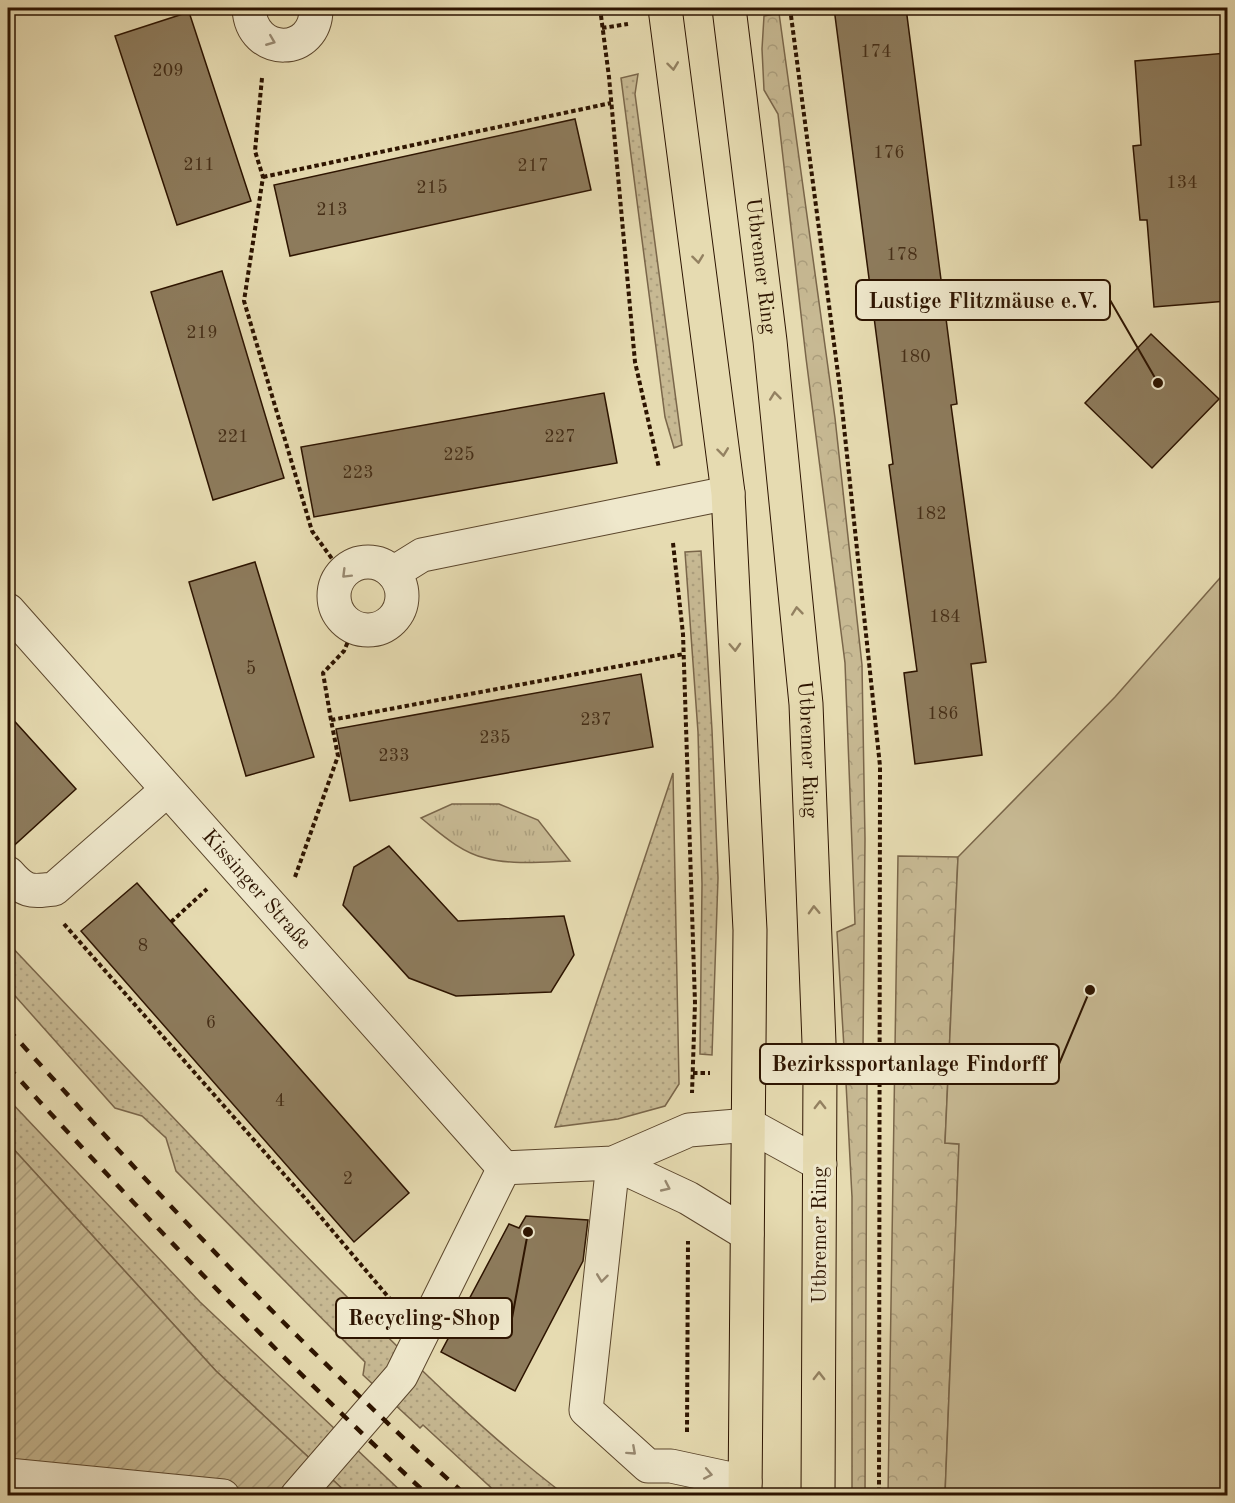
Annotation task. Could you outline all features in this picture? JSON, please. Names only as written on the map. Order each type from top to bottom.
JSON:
[{"type":"main road","points":[[665,8],[728,493],[750,930],[745,1489]]},
{"type":"main road","name":"Utbremer Ring","points":[[729,8],[770,340],[806,704],[820,1069],[818,1496]]},
{"type":"street","points":[[249,8],[254,28],[269,42],[280,45],[291,44],[310,32],[315,21],[316,8]]},
{"type":"street","points":[[393,573],[422,555],[728,493]]},
{"type":"street","points":[[362,563],[384,566],[393,573],[402,594],[401,606],[396,616],[388,624],[377,629],[365,630],[345,622],[335,604],[334,593],[342,574],[362,563]]},
{"type":"street","name":"Kissinger Straße","points":[[8,610],[504,1168]]},
{"type":"street","points":[[8,873],[18,885],[30,892],[54,890],[167,790]]},
{"type":"street","points":[[297,1496],[401,1376],[504,1168],[613,1163],[689,1130],[749,1125],[820,1164]]},
{"type":"street","points":[[613,1163],[688,1198],[747,1234]]},
{"type":"street","points":[[613,1163],[586,1410],[648,1466],[671,1466],[745,1489]]},
{"type":"street","points":[[8,1475],[223,1496]]},
{"type":"path","points":[[600,8],[635,362],[667,504],[677,568],[684,654],[695,1003],[689,1130]]},
{"type":"path","points":[[790,8],[840,389],[880,766],[879,1496]]},
{"type":"path","points":[[269,42],[262,78],[255,151],[262,177],[244,301],[312,531],[342,574]]},
{"type":"path","points":[[262,177],[611,103]]},
{"type":"path","points":[[280,917],[338,756],[323,673],[344,651],[354,627]]},
{"type":"path","points":[[331,720],[684,654]]},
{"type":"path","points":[[36,891],[304,1197],[420,1336]]},
{"type":"path","points":[[171,922],[186,909]]},
{"type":"path","points":[[111,977],[116,971]]},
{"type":"path","points":[[687,1470],[688,1198]]},
{"type":"green space","points":[[779,13],[835,418],[862,665],[865,839],[863,1049],[844,1048],[837,932],[855,924],[845,663],[778,114],[764,90],[762,49],[764,16]]},
{"type":"green space","points":[[638,74],[635,94],[682,445],[674,448],[665,417],[621,78]]},
{"type":"green space","points":[[701,551],[718,878],[712,1055],[700,1054],[702,884],[698,732],[685,552]]},
{"type":"green space","points":[[1227,570],[1227,1495],[945,1495],[959,1144],[945,1143],[958,857],[1115,697]]},
{"type":"green space","points":[[673,773],[679,1084],[665,1106],[618,1119],[555,1127]]},
{"type":"green space","points":[[452,804],[499,804],[538,820],[570,861],[505,862],[467,851],[421,818]]},
{"type":"green space","points":[[898,856],[958,857],[945,1143],[959,1144],[945,1495],[888,1496]]},
{"type":"green space","points":[[8,943],[334,1284],[475,1420],[565,1495],[499,1495],[423,1425],[420,1428],[363,1375],[365,1362],[176,1171],[166,1138],[142,1116],[115,1108],[8,988]]},
{"type":"green space","points":[[867,1082],[865,1495],[852,1496],[852,1197],[846,1083]]},
{"type":"green space","points":[[8,1099],[200,1302],[405,1495],[349,1495],[216,1371],[8,1143]]},
{"type":"green space","points":[[8,1143],[216,1371],[349,1495],[8,1495]]},
{"type":"building","points":[[834,8],[906,8],[957,404],[951,405],[986,662],[971,664],[982,755],[915,764],[904,673],[917,671],[889,465],[893,464]]},
{"type":"building","points":[[189,12],[251,201],[177,225],[115,36]]},
{"type":"building","points":[[1227,53],[1227,301],[1154,307],[1147,220],[1140,220],[1133,146],[1141,145],[1135,61]]},
{"type":"building","points":[[575,119],[591,190],[290,256],[274,185]]},
{"type":"building","points":[[222,271],[284,478],[213,500],[151,292]]},
{"type":"building","points":[[1151,334],[1219,399],[1152,468],[1085,403]]},
{"type":"building","points":[[604,393],[617,463],[314,517],[301,447]]},
{"type":"building","points":[[255,562],[314,757],[246,776],[189,582]]},
{"type":"building","points":[[641,674],[653,747],[350,801],[336,729]]},
{"type":"building","points":[[8,714],[76,789],[8,851]]},
{"type":"building","points":[[389,846],[458,921],[564,916],[574,955],[551,992],[456,996],[409,978],[343,905],[354,867]]},
{"type":"building","points":[[137,883],[409,1193],[354,1242],[81,931]]},
{"type":"building","points":[[526,1216],[588,1220],[583,1261],[515,1391],[441,1352],[509,1224],[519,1228]]},
{"type":"railway","points":[[8,1029],[136,1169],[267,1306],[357,1394],[467,1496]]},
{"type":"railway","points":[[8,1067],[266,1340],[429,1496]]},
{"type":"place","name":"Lustige Flitzmäuse e.V.","points":[[1158,383]]},
{"type":"place","name":"Bezirkssportanlage Findorff","points":[[1090,990]]},
{"type":"place","name":"Recycling-Shop","points":[[528,1232]]}]
